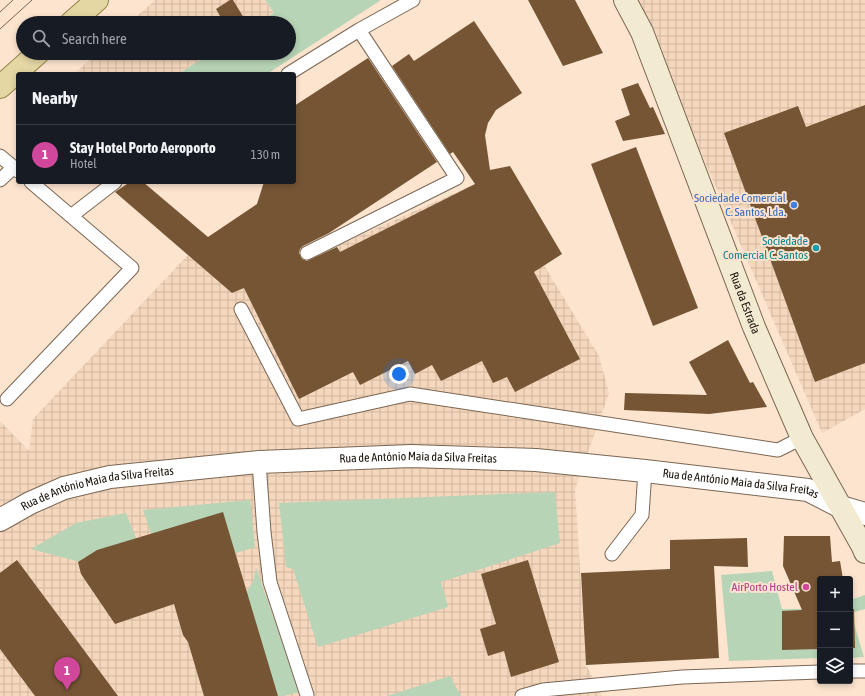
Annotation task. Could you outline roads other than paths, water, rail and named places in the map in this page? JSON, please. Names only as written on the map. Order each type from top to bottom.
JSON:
[{"type":"main road","points":[[79,16],[97,0]]},
{"type":"main road","points":[[17,72],[30,60]]},
{"type":"main road","points":[[0,87],[16,73]]},
{"type":"street","name":"Rua da Estrada","points":[[625,0],[642,32],[754,327],[802,438],[864,547],[865,552]]},
{"type":"street","name":"Rua de António Maia da Silva Freitas","points":[[0,520],[30,503],[64,488],[110,477],[260,462],[411,456],[536,460],[808,490],[841,507],[865,514]]},
{"type":"lane","points":[[291,72],[359,30],[413,0]]},
{"type":"lane","points":[[308,253],[457,178],[359,30]]},
{"type":"lane","points":[[0,156],[16,169],[0,180]]},
{"type":"lane","points":[[7,399],[132,268],[33,184]]},
{"type":"lane","points":[[71,216],[112,184]]},
{"type":"lane","points":[[241,309],[298,419],[410,394],[778,450],[802,438]]},
{"type":"lane","points":[[260,462],[264,532],[270,582],[307,695]]},
{"type":"lane","points":[[612,554],[642,515],[645,471]]},
{"type":"lane","points":[[853,671],[865,671]]},
{"type":"lane","points":[[522,696],[543,690],[682,677],[817,672]]},
{"type":"tram line","points":[[0,12],[13,0]]},
{"type":"tram line","points":[[0,29],[32,0]]},
{"type":"place","name":"Sociedade Comercial C. Santos, Lda.","points":[[794,205]]},
{"type":"place","name":"Sociedade Comercial C. Santos","points":[[816,248]]},
{"type":"place","name":"AirPorto Hostel","points":[[806,587]]},
{"type":"place","name":"Stay Hotel Porto Aeroporto","points":[[67,690]]}]
